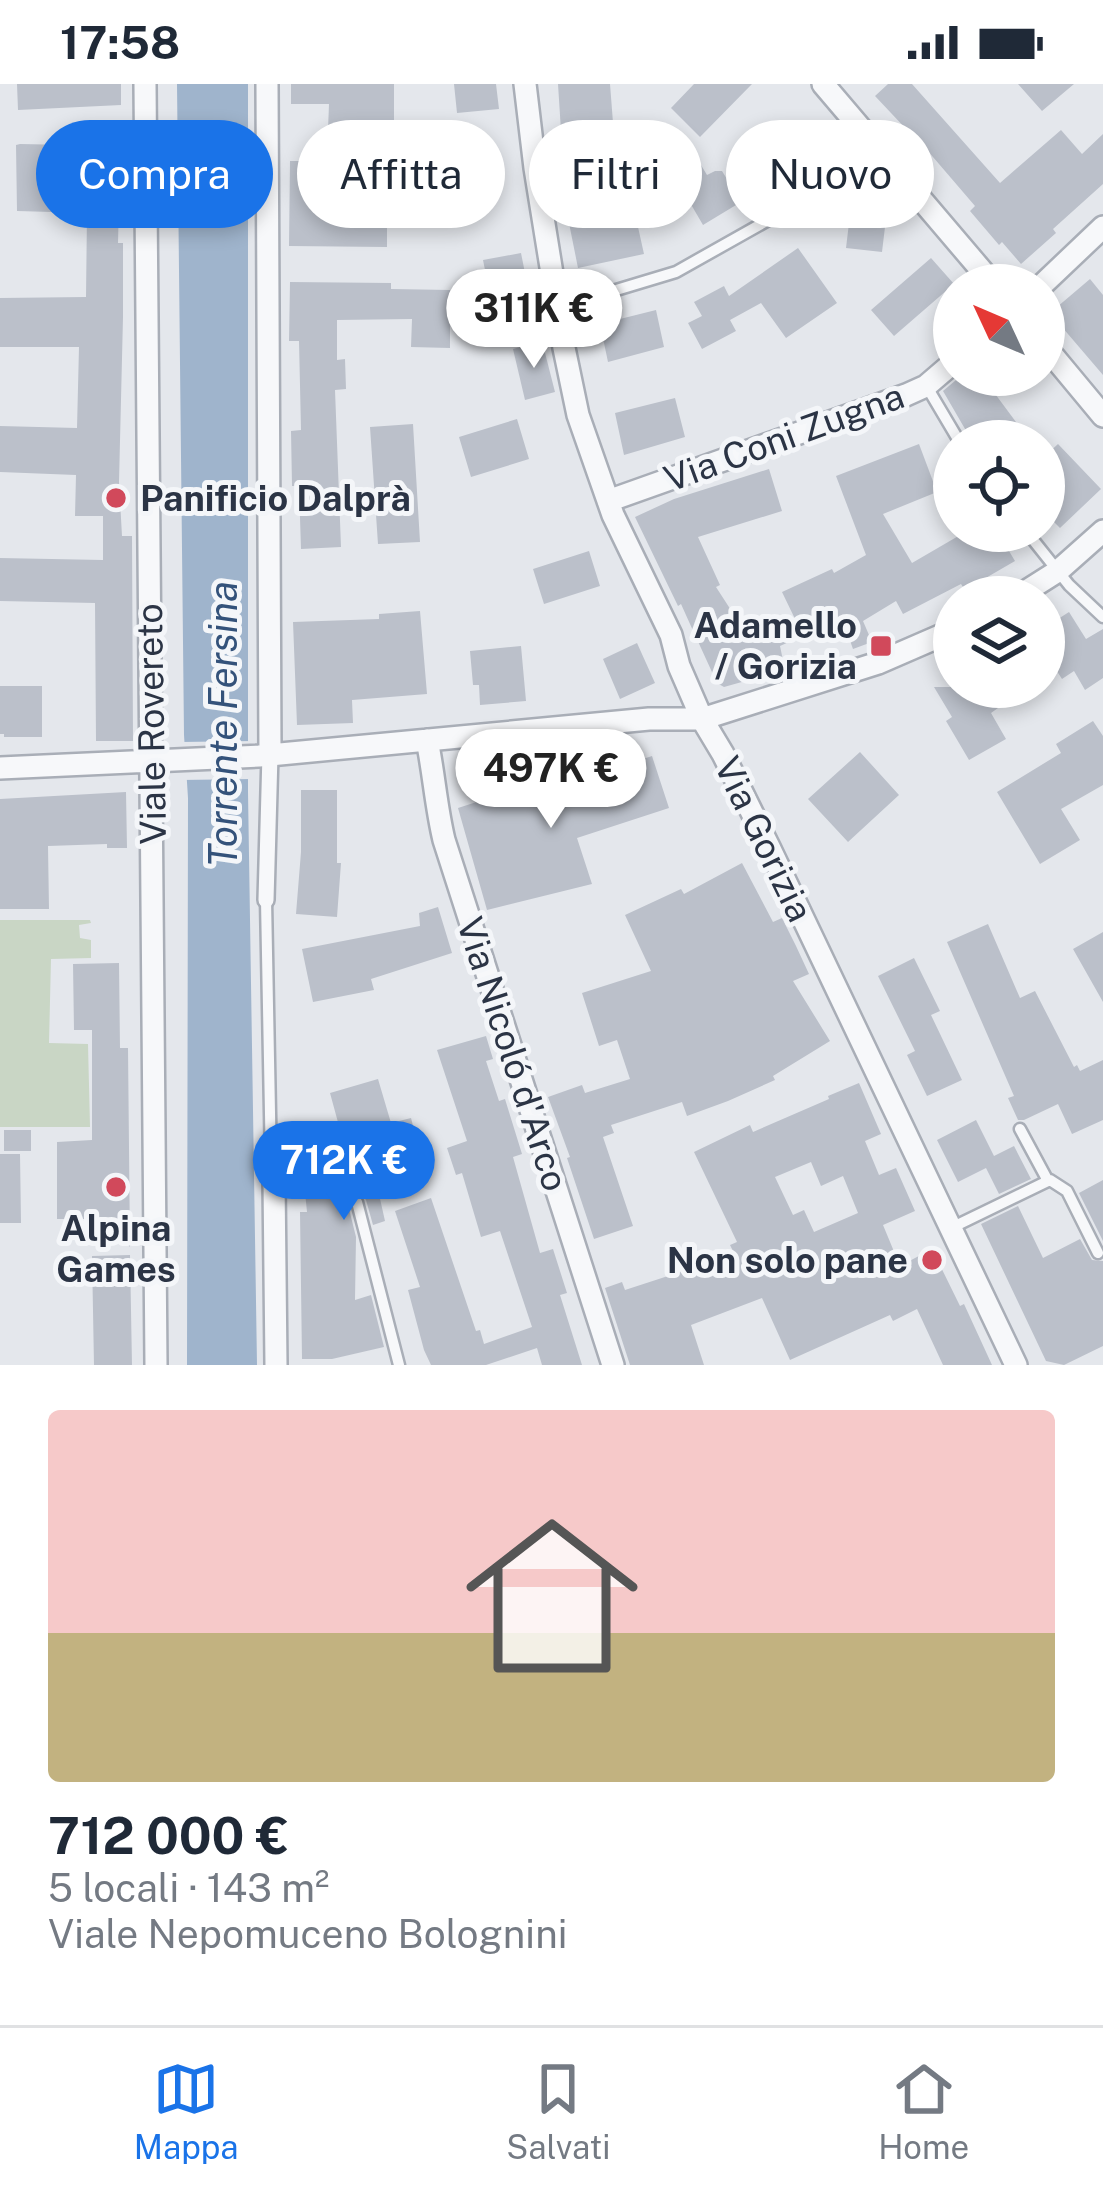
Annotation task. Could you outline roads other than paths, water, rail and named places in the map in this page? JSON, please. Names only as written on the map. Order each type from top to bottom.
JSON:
[{"type":"street","name":"Viale Rovereto","points":[[145,84],[156,1365]]},
{"type":"street","points":[[266,900],[267,84]]},
{"type":"street","name":"Via Gorizia","points":[[525,84],[578,415],[608,501],[671,634],[702,719],[760,830],[1016,1365]]},
{"type":"street","points":[[824,84],[855,120]]},
{"type":"street","points":[[934,214],[976,264]]},
{"type":"street","points":[[1064,264],[1103,227]]},
{"type":"street","points":[[1065,370],[1103,416]]},
{"type":"street","name":"Via Coni Zugna","points":[[608,501],[933,380]]},
{"type":"street","points":[[1050,576],[1103,531]]},
{"type":"street","points":[[0,768],[152,763],[649,719],[702,719],[846,675],[933,639]]},
{"type":"street","name":"Via Nicoló d'Arco","points":[[427,740],[444,840],[613,1365]]},
{"type":"street","points":[[274,1181],[275,1365]]},
{"type":"lane","points":[[559,311],[676,272],[754,228]]},
{"type":"lane","points":[[926,386],[946,420]]},
{"type":"lane","points":[[1043,552],[1103,617]]},
{"type":"lane","points":[[266,900],[274,1181]]},
{"type":"lane","points":[[1021,1130],[1048,1181],[1067,1191],[1099,1253]]},
{"type":"lane","points":[[951,1228],[1048,1181]]},
{"type":"lane","points":[[357,1202],[399,1365]]},
{"type":"water","points":[[177,84],[248,84],[248,120],[177,120]]},
{"type":"water","name":"Torrente Fersina","points":[[179,228],[248,228],[248,792],[257,1365],[187,1365],[188,798]]},
{"type":"place","name":"Panificio Dalprà","points":[[116,498]]},
{"type":"place","name":"Adamello / Gorizia","points":[[881,646]]},
{"type":"place","name":"Alpina Games","points":[[116,1187]]},
{"type":"place","name":"Non solo pane","points":[[932,1260]]}]
